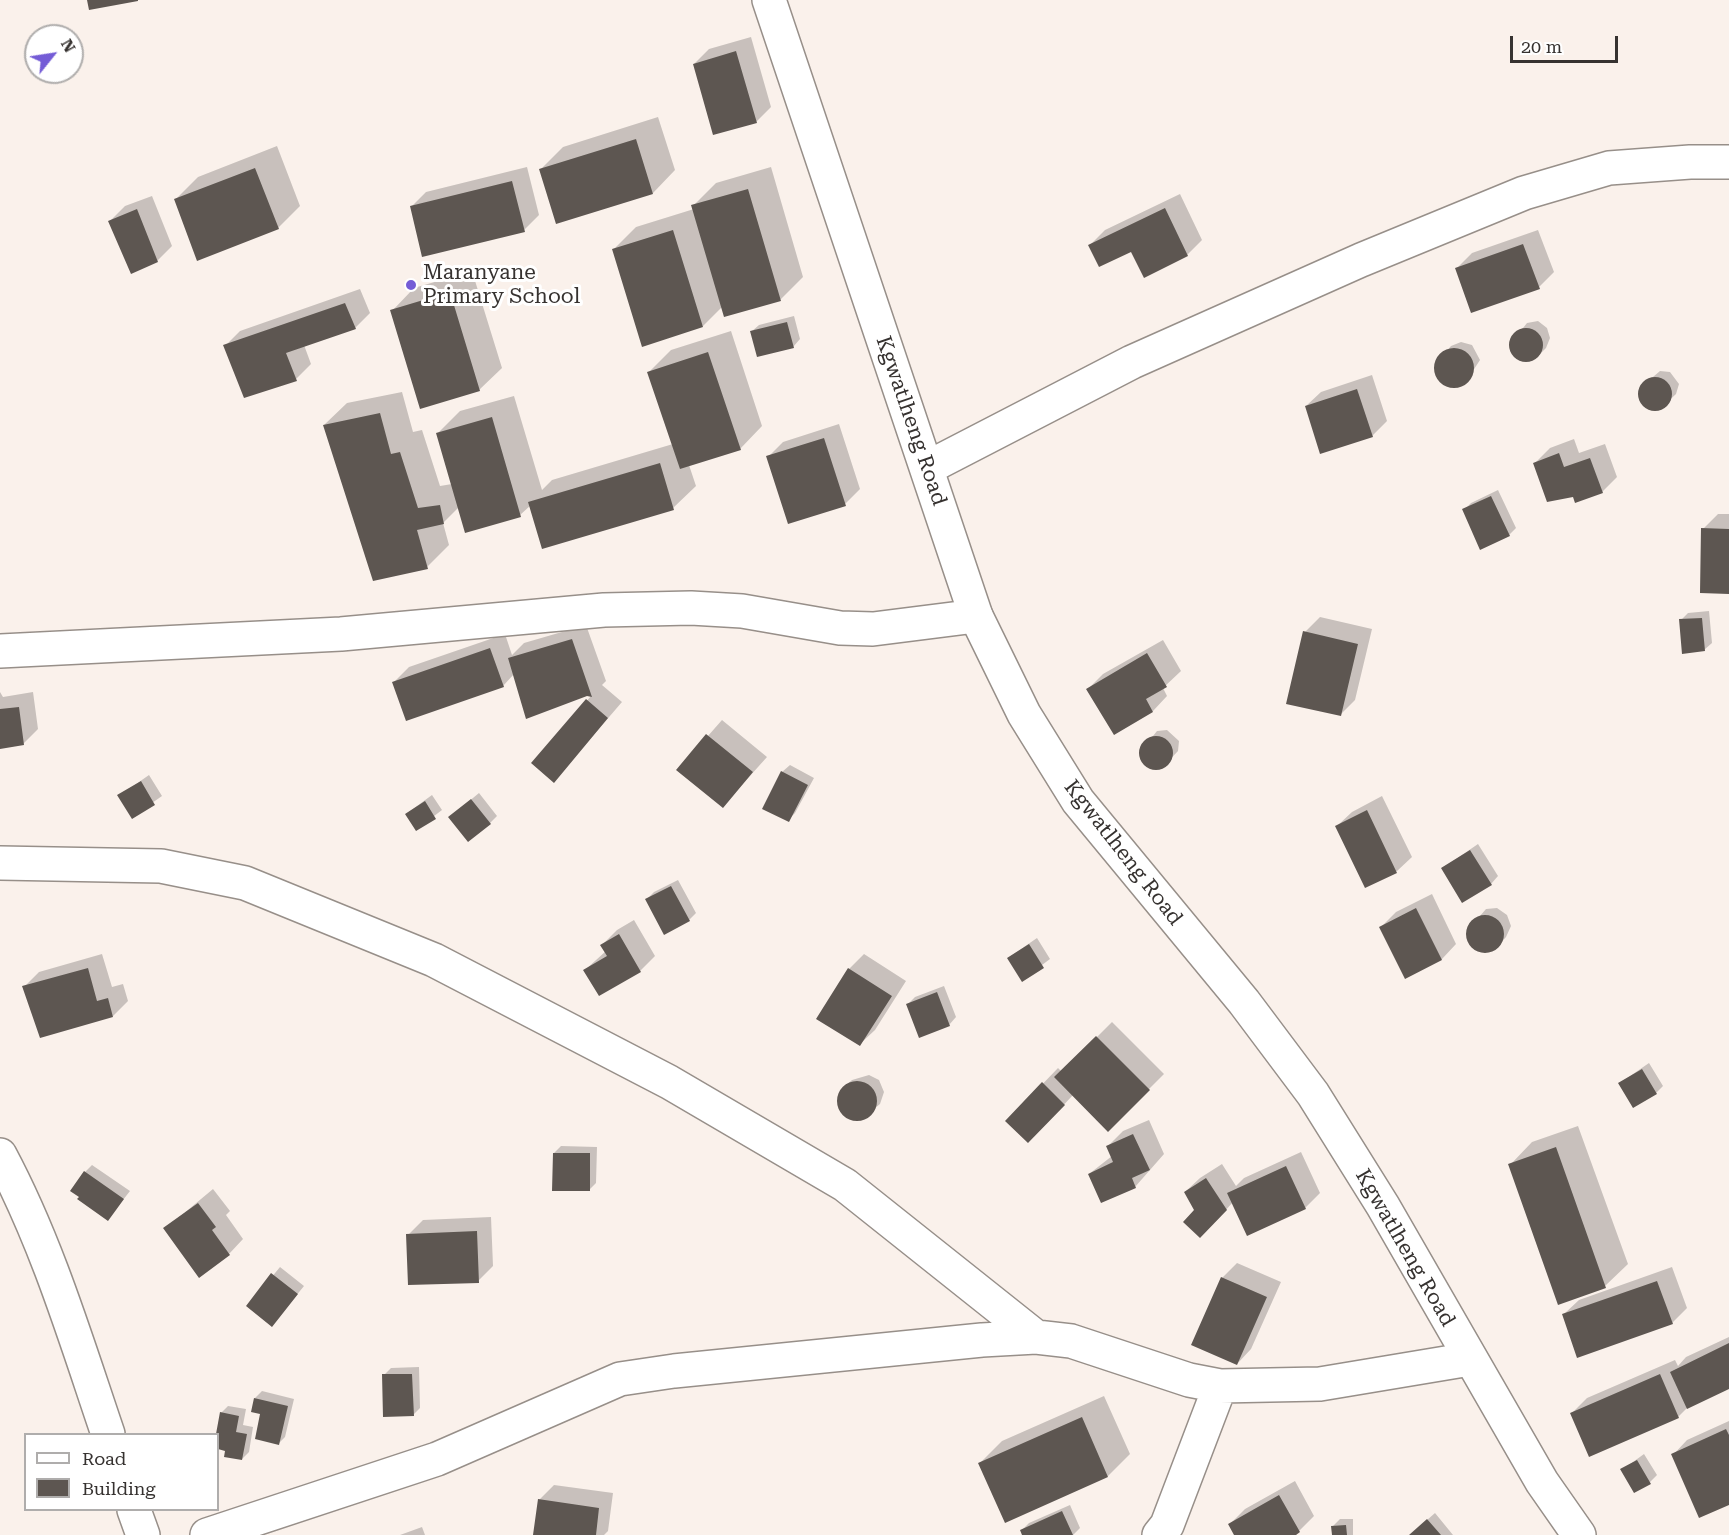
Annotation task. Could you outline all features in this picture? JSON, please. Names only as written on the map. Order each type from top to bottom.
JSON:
[{"type":"street","name":"Kgwatlheng Road","points":[[769,0],[976,616],[1024,714],[1078,801],[1244,1002],[1313,1094],[1383,1206],[1542,1482],[1579,1535]]},
{"type":"street","points":[[927,468],[1132,363],[1371,255],[1524,193],[1609,168],[1690,162],[1729,162]]},
{"type":"street","points":[[0,651],[341,634],[603,610],[691,608],[742,611],[840,628],[904,627],[976,616]]},
{"type":"street","points":[[0,863],[161,866],[245,883],[434,960],[669,1082],[845,1185],[1036,1337]]},
{"type":"street","points":[[0,1155],[21,1193],[108,1433]]},
{"type":"street","points":[[207,1535],[437,1459],[620,1379],[674,1371],[828,1358],[982,1340],[1036,1337],[1071,1341],[1190,1380],[1220,1386],[1320,1384],[1470,1359]]},
{"type":"street","points":[[1158,1535],[1167,1525],[1220,1386]]},
{"type":"street","points":[[135,1511],[143,1535]]},
{"type":"building","points":[[87,0],[138,0],[138,1],[89,10]]},
{"type":"building","points":[[736,51],[757,123],[713,135],[693,64]]},
{"type":"building","points":[[636,139],[653,194],[556,224],[539,169]]},
{"type":"building","points":[[255,168],[279,229],[197,261],[174,199]]},
{"type":"building","points":[[512,181],[525,232],[422,257],[410,206]]},
{"type":"building","points":[[748,189],[781,301],[724,317],[691,205]]},
{"type":"building","points":[[1165,208],[1188,256],[1144,278],[1131,252],[1099,267],[1088,245]]},
{"type":"building","points":[[137,209],[158,262],[131,274],[108,221]]},
{"type":"building","points":[[673,230],[703,327],[642,347],[612,249]]},
{"type":"building","points":[[1523,244],[1540,289],[1471,313],[1455,268]]},
{"type":"building","points":[[450,292],[480,391],[420,409],[390,310]]},
{"type":"building","points":[[345,303],[356,329],[286,353],[297,381],[244,398],[223,345]]},
{"type":"building","points":[[787,322],[794,348],[757,357],[750,331]]},
{"type":"building","points":[[1526,328],[1538,333],[1543,345],[1538,357],[1526,362],[1514,357],[1509,345],[1514,333]]},
{"type":"building","points":[[1454,348],[1468,354],[1474,368],[1468,382],[1454,388],[1440,382],[1434,368],[1440,354]]},
{"type":"building","points":[[708,352],[741,450],[680,469],[647,372]]},
{"type":"building","points":[[1655,377],[1667,382],[1672,394],[1667,406],[1655,411],[1643,406],[1638,394],[1643,382]]},
{"type":"building","points":[[1357,389],[1373,437],[1320,454],[1305,406]]},
{"type":"building","points":[[380,413],[391,454],[400,452],[418,508],[440,505],[444,524],[417,530],[428,569],[373,581],[323,425]]},
{"type":"building","points":[[492,417],[521,517],[465,533],[436,433]]},
{"type":"building","points":[[824,438],[846,506],[788,524],[766,456]]},
{"type":"building","points":[[1559,453],[1564,467],[1590,458],[1603,493],[1575,503],[1573,497],[1547,502],[1533,463]]},
{"type":"building","points":[[660,463],[674,510],[542,549],[528,502]]},
{"type":"building","points":[[1491,496],[1510,536],[1480,550],[1462,509]]},
{"type":"building","points":[[1701,528],[1729,529],[1729,594],[1700,593]]},
{"type":"building","points":[[1702,618],[1705,651],[1682,654],[1679,619]]},
{"type":"building","points":[[1303,631],[1358,644],[1341,716],[1286,704]]},
{"type":"building","points":[[572,639],[592,697],[587,696],[526,719],[508,658]]},
{"type":"building","points":[[490,648],[504,687],[406,721],[392,682]]},
{"type":"building","points":[[1147,653],[1167,687],[1146,699],[1153,712],[1114,735],[1086,689]]},
{"type":"building","points":[[586,699],[608,718],[554,783],[531,763]]},
{"type":"building","points":[[19,707],[24,745],[0,749],[0,709]]},
{"type":"building","points":[[706,734],[753,772],[723,808],[676,770]]},
{"type":"building","points":[[1156,736],[1168,741],[1173,753],[1168,765],[1156,770],[1144,765],[1139,753],[1144,741]]},
{"type":"building","points":[[781,771],[808,785],[789,822],[762,809]]},
{"type":"building","points":[[141,781],[155,805],[132,819],[117,795]]},
{"type":"building","points":[[471,799],[491,824],[468,842],[448,817]]},
{"type":"building","points":[[425,801],[436,819],[416,831],[405,814]]},
{"type":"building","points":[[1367,810],[1397,873],[1365,888],[1335,826]]},
{"type":"building","points":[[1470,850],[1492,885],[1462,903],[1441,868]]},
{"type":"building","points":[[671,886],[690,921],[664,935],[645,899]]},
{"type":"building","points":[[1416,908],[1442,960],[1405,979],[1379,927]]},
{"type":"building","points":[[1485,915],[1498,921],[1504,934],[1498,947],[1485,953],[1472,947],[1466,934],[1472,921]]},
{"type":"building","points":[[619,934],[641,972],[599,996],[583,970],[607,956],[600,945]]},
{"type":"building","points":[[1029,944],[1044,968],[1022,982],[1007,958]]},
{"type":"building","points":[[88,968],[97,1001],[108,998],[113,1017],[40,1038],[22,986]]},
{"type":"building","points":[[848,968],[892,996],[860,1046],[816,1019]]},
{"type":"building","points":[[937,992],[950,1026],[919,1038],[906,1004]]},
{"type":"building","points":[[1096,1036],[1150,1090],[1108,1132],[1054,1077]]},
{"type":"building","points":[[1642,1069],[1657,1094],[1633,1108],[1618,1083]]},
{"type":"building","points":[[857,1081],[865,1082],[871,1087],[876,1093],[876,1109],[871,1115],[865,1120],[857,1121],[849,1120],[843,1115],[838,1109],[837,1101],[838,1093],[843,1087],[849,1082]]},
{"type":"building","points":[[1042,1082],[1065,1105],[1028,1143],[1005,1121]]},
{"type":"building","points":[[1133,1134],[1150,1170],[1132,1178],[1136,1188],[1101,1203],[1088,1174],[1113,1162],[1106,1146]]},
{"type":"building","points":[[1556,1147],[1606,1288],[1558,1305],[1508,1164]]},
{"type":"building","points":[[553,1153],[590,1153],[590,1191],[552,1191]]},
{"type":"building","points":[[1286,1166],[1306,1209],[1247,1236],[1227,1193]]},
{"type":"building","points":[[84,1171],[124,1199],[108,1221],[77,1199],[79,1197],[70,1191]]},
{"type":"building","points":[[1206,1178],[1227,1210],[1200,1238],[1183,1222],[1194,1210],[1184,1192]]},
{"type":"building","points":[[198,1203],[216,1227],[212,1230],[230,1255],[199,1278],[163,1228]]},
{"type":"building","points":[[477,1231],[479,1283],[408,1285],[406,1234]]},
{"type":"building","points":[[271,1273],[298,1294],[272,1327],[246,1306]]},
{"type":"building","points":[[1221,1277],[1267,1297],[1237,1365],[1191,1345]]},
{"type":"building","points":[[1657,1281],[1673,1324],[1577,1358],[1562,1314]]},
{"type":"building","points":[[1729,1343],[1729,1389],[1687,1409],[1670,1372]]},
{"type":"building","points":[[382,1374],[412,1374],[414,1416],[383,1417]]},
{"type":"building","points":[[1660,1374],[1679,1418],[1589,1457],[1570,1413]]},
{"type":"building","points":[[254,1398],[288,1406],[279,1445],[255,1439],[260,1414],[251,1412]]},
{"type":"building","points":[[220,1412],[239,1416],[236,1432],[247,1434],[242,1460],[224,1457],[225,1451],[219,1449],[219,1433],[216,1433]]},
{"type":"building","points":[[1082,1417],[1108,1477],[1005,1523],[978,1463]]},
{"type":"building","points":[[1726,1429],[1729,1435],[1729,1505],[1699,1518],[1671,1454]]},
{"type":"building","points":[[1637,1460],[1651,1484],[1634,1493],[1620,1469]]},
{"type":"building","points":[[1279,1495],[1300,1532],[1296,1535],[1234,1535],[1228,1524]]},
{"type":"building","points":[[538,1499],[599,1508],[596,1535],[533,1535]]},
{"type":"building","points":[[1062,1511],[1073,1535],[1022,1535],[1020,1530]]},
{"type":"building","points":[[1427,1519],[1441,1535],[1409,1535]]},
{"type":"building","points":[[1346,1525],[1347,1535],[1332,1535],[1331,1526]]},
{"type":"place","name":"Maranyane Primary School","points":[[411,285]]}]
